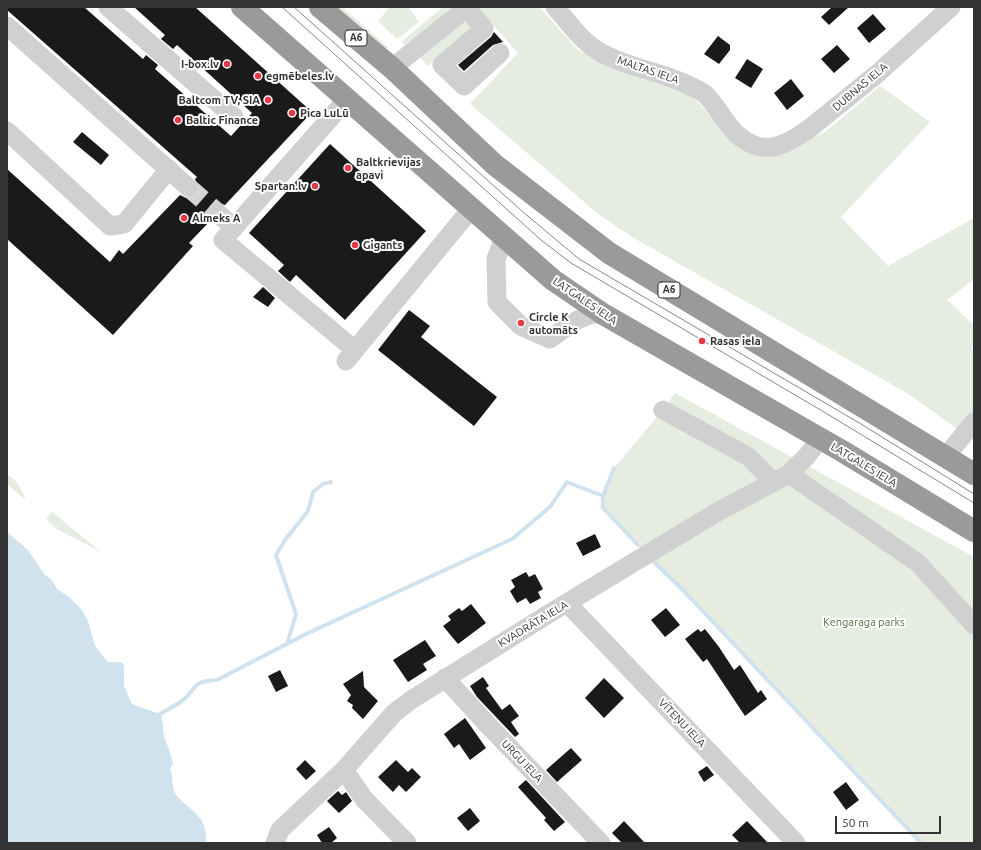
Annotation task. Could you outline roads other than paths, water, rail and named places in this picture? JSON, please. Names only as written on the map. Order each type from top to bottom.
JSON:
[{"type":"highway","name":"LATGALES IELA","points":[[243,7],[553,280],[604,314],[820,439],[974,531]]},
{"type":"highway","name":"A6","points":[[320,7],[392,68],[495,165],[609,253],[974,474]]},
{"type":"street","points":[[108,7],[234,117]]},
{"type":"street","name":"MALTAS IELA","points":[[555,7],[581,38],[600,52],[628,64],[673,77],[704,93],[725,123],[742,140],[759,147]]},
{"type":"street","name":"DUBNAS IELA","points":[[759,147],[778,146],[799,136],[877,74],[951,7]]},
{"type":"street","points":[[392,68],[468,8],[484,29],[442,65],[464,86],[500,53]]},
{"type":"street","points":[[7,26],[188,187]]},
{"type":"street","points":[[348,98],[223,240],[351,356],[471,209]]},
{"type":"street","points":[[7,132],[110,226],[124,224],[169,169]]},
{"type":"street","points":[[218,213],[234,228]]},
{"type":"street","points":[[504,238],[496,259],[497,302],[521,326],[550,339],[586,315],[594,313],[604,314]]},
{"type":"street","points":[[663,410],[749,457],[918,564],[974,625]]},
{"type":"street","points":[[946,456],[974,422]]},
{"type":"street","name":"KVADRĀTA IELA","points":[[275,843],[280,830],[344,770],[394,713],[411,700],[550,612],[568,603],[719,511],[780,478],[807,456],[820,439]]},
{"type":"street","name":"VĪTEŅU IELA","points":[[568,603],[796,843]]},
{"type":"street","name":"URGU IELA","points":[[445,678],[601,843]]},
{"type":"street","points":[[344,770],[364,799],[408,843]]},
{"type":"water","points":[[7,532],[28,550],[44,574],[51,579],[57,589],[69,597],[82,610],[88,621],[95,646],[108,662],[121,662],[124,665],[124,686],[132,704],[160,714],[164,736],[173,763],[170,769],[174,790],[177,796],[198,815],[205,829],[206,843],[7,843]]},
{"type":"waterway","points":[[160,714],[182,701],[196,686],[203,682],[217,680],[306,634],[512,539],[550,507],[567,482],[603,496],[614,468]]},
{"type":"waterway","points":[[287,644],[296,614],[276,555],[285,540],[308,511],[313,492],[323,484],[331,482]]},
{"type":"waterway","points":[[603,496],[603,508],[638,545]]},
{"type":"waterway","points":[[654,562],[682,589],[921,843]]},
{"type":"tunnel","points":[[188,187],[218,213]]},
{"type":"tram line","points":[[282,7],[541,240],[571,263],[824,412],[974,503]]},
{"type":"tram line","points":[[294,7],[523,212],[579,259],[861,424],[974,494]]},
{"type":"place","name":"I-box.lv","points":[[227,64]]},
{"type":"place","name":"egmēbeles.lv","points":[[258,76]]},
{"type":"place","name":"Baltcom TV, SIA","points":[[268,100]]},
{"type":"place","name":"Pica LuLū","points":[[292,113]]},
{"type":"place","name":"Baltic Finance","points":[[178,120]]},
{"type":"place","name":"Baltkrievijas apavi","points":[[348,168]]},
{"type":"place","name":"Spartan.lv","points":[[315,186]]},
{"type":"place","name":"Almeks A","points":[[184,218]]},
{"type":"place","name":"Gigants","points":[[355,245]]},
{"type":"place","name":"Circle K automāts","points":[[521,323]]},
{"type":"place","name":"Rasas iela","points":[[702,341]]},
{"type":"park label","name":"Ķengaraga parks","points":[[864,622]]}]
